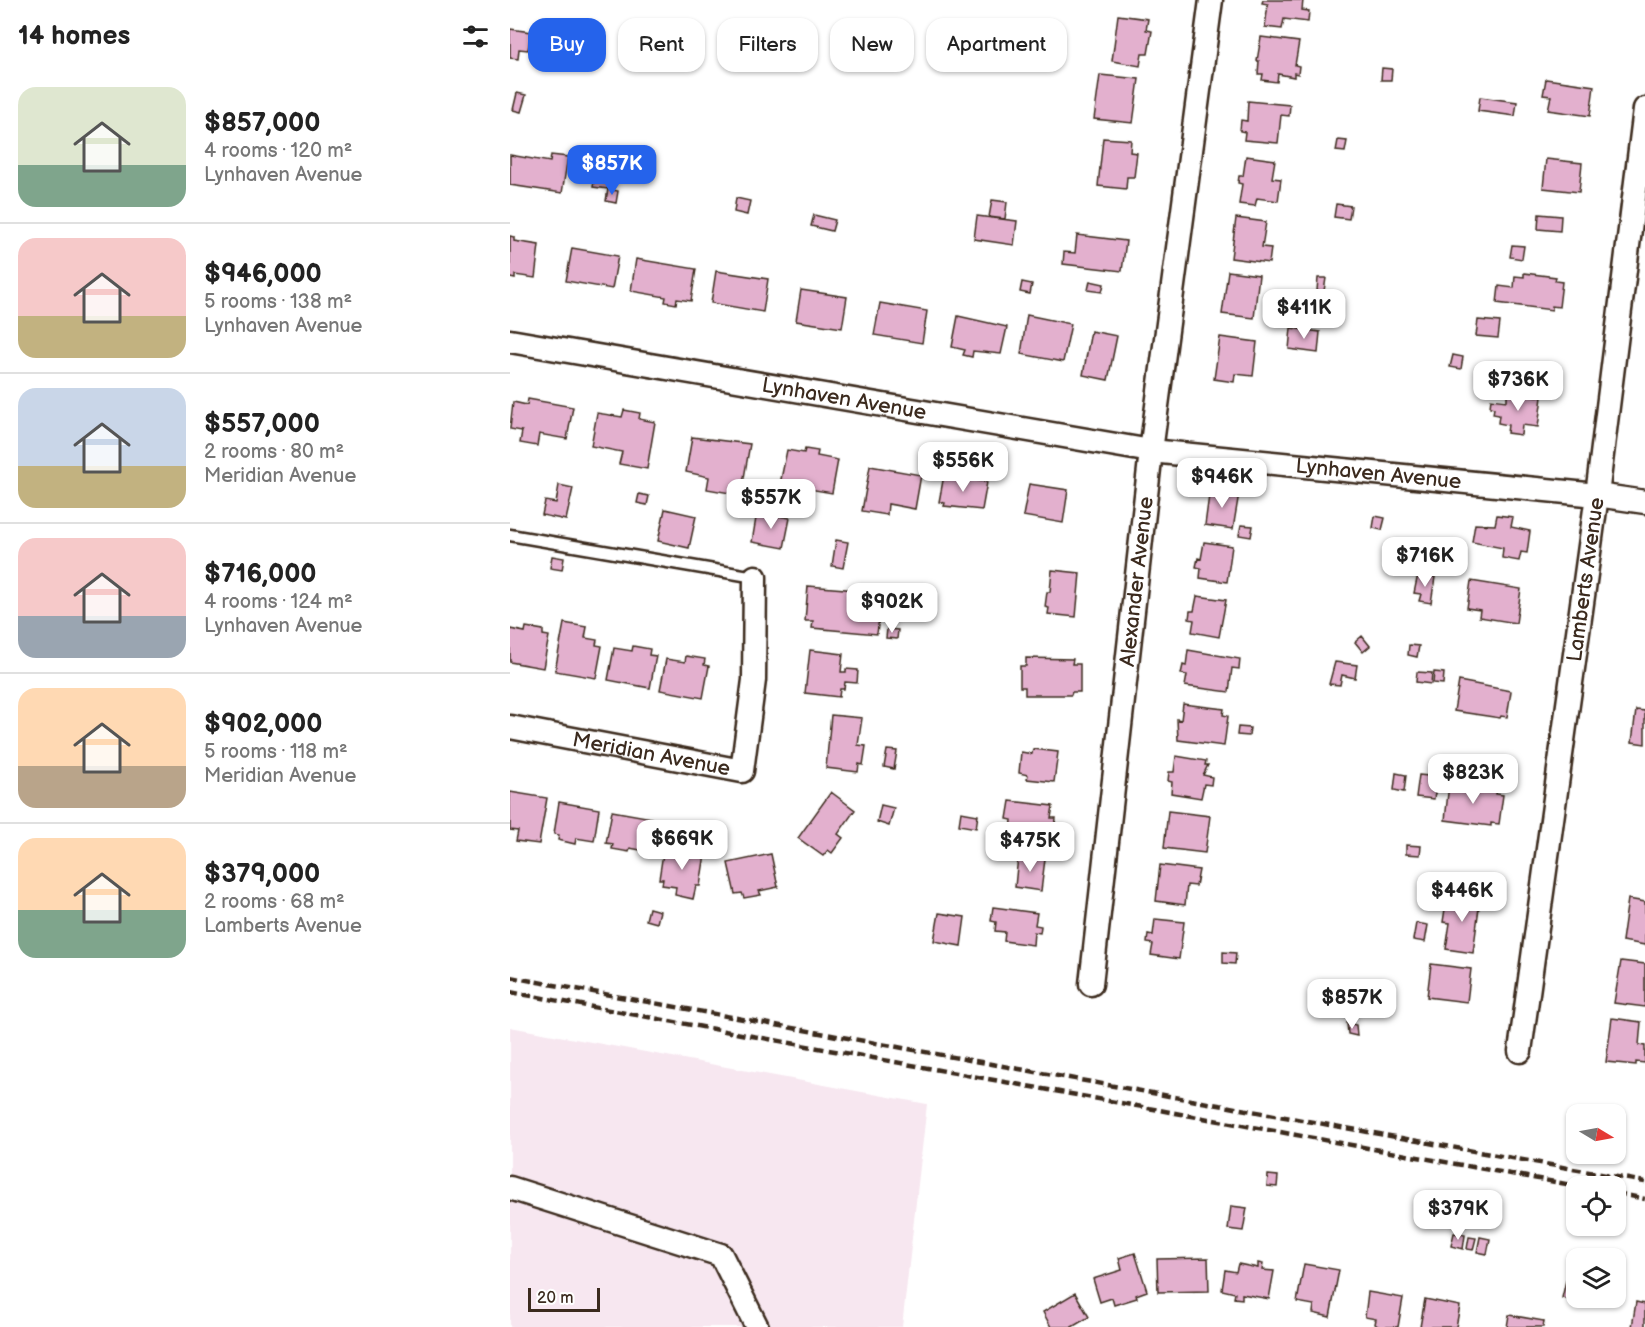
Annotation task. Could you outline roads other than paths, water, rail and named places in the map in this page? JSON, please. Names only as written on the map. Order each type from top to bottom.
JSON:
[{"type":"street","name":"Alexander Avenue","points":[[1091,984],[1151,452],[1211,0]]},
{"type":"street","name":"Lamberts Avenue","points":[[1520,1051],[1598,495],[1645,109]]},
{"type":"street","name":"Lynhaven Avenue","points":[[510,341],[1151,452],[1598,495],[1645,502]]},
{"type":"street","name":"Meridian Avenue","points":[[510,727],[742,771],[754,680],[755,577]]},
{"type":"street","points":[[510,1188],[721,1255],[757,1327]]},
{"type":"lane","points":[[510,535],[755,577]]},
{"type":"railway","points":[[510,977],[1645,1182]]},
{"type":"railway","points":[[510,992],[1566,1184]]},
{"type":"railway","points":[[1626,1195],[1645,1199]]}]
